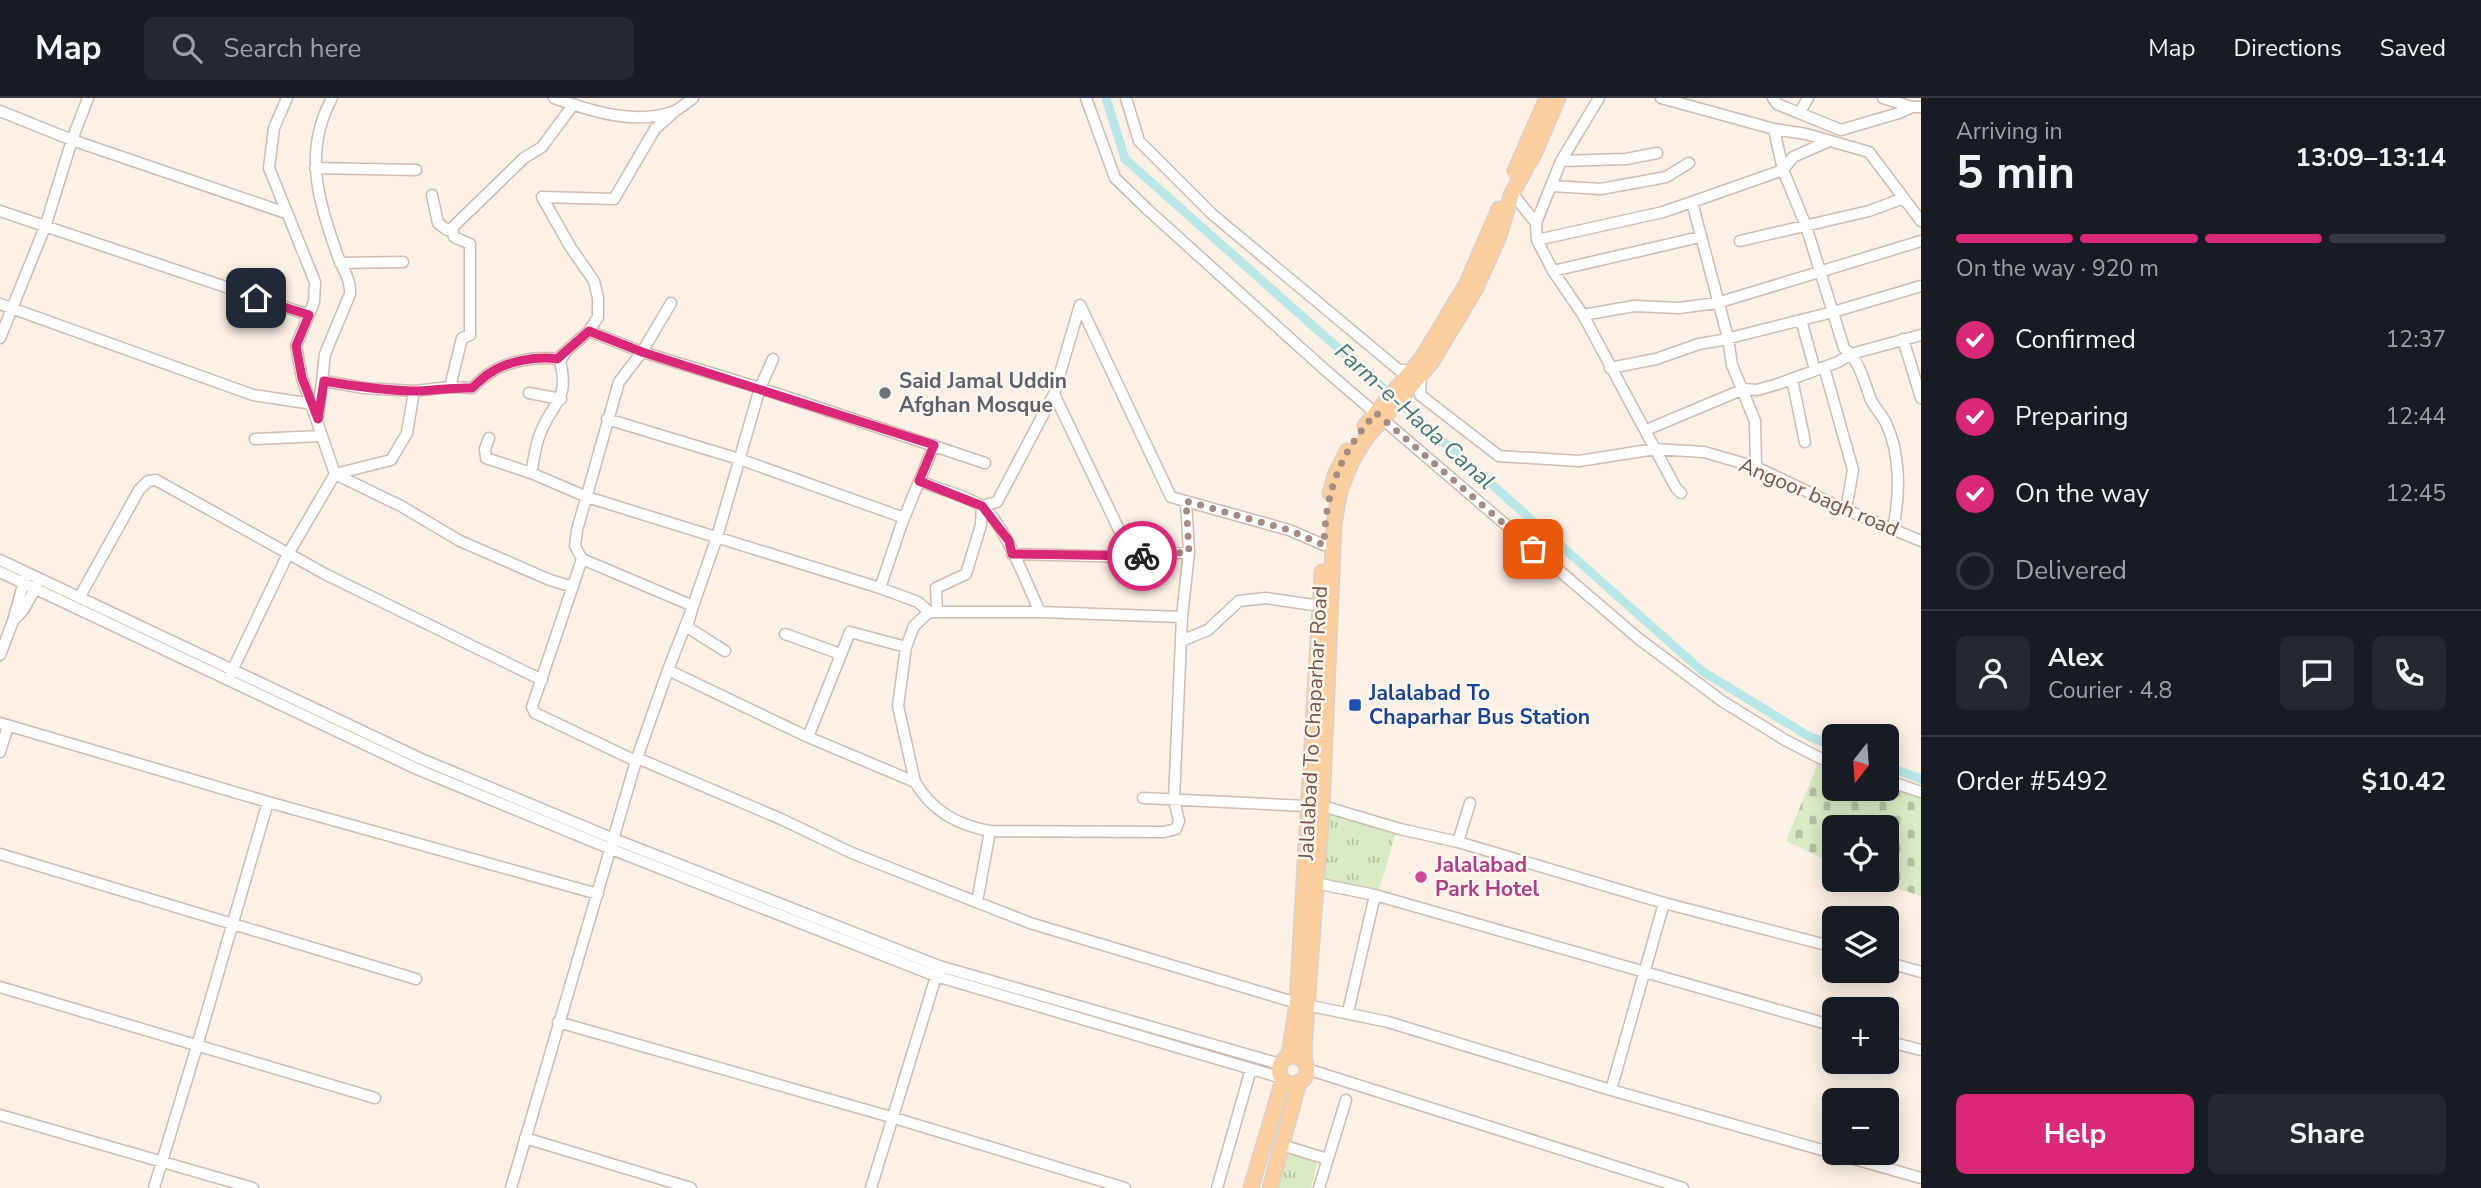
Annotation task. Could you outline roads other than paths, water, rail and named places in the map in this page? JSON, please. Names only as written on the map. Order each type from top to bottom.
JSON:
[{"type":"main road","points":[[1418,372],[1467,283],[1546,98]]},
{"type":"main road","points":[[1383,413],[1418,372],[1476,288],[1499,236],[1512,193],[1535,152],[1558,98]]},
{"type":"main road","name":"Jalalabad To Chaparhar Road","points":[[1315,807],[1320,606],[1329,495],[1336,473],[1359,433],[1383,413]]},
{"type":"main road","name":"Jalalabad To Chaparhar Road","points":[[1270,1188],[1304,1071],[1303,1004],[1334,524],[1340,490],[1352,461],[1383,413]]},
{"type":"main road","name":"Jalalabad To Chaparhar Road","points":[[1251,1188],[1303,1004]]},
{"type":"main road","points":[[1295,1056],[1304,1071],[1290,1083],[1283,1070],[1295,1056]]},
{"type":"street","points":[[0,338],[5,306],[45,227],[88,98]]},
{"type":"street","points":[[288,98],[274,128],[270,169],[315,282],[314,302],[296,346],[302,378],[335,474],[401,506],[460,541],[550,580],[573,587]]},
{"type":"street","points":[[318,419],[326,354],[350,294],[351,285],[340,262],[319,192],[315,168],[315,144],[320,124],[332,98]]},
{"type":"street","points":[[554,98],[573,105],[636,118],[675,111]]},
{"type":"street","points":[[324,381],[364,388],[414,391],[450,387],[472,388],[489,373],[502,367],[540,359],[557,359],[589,331],[598,317],[598,298],[594,281],[570,248],[542,197],[614,199],[655,129],[693,98]]},
{"type":"street","points":[[1086,98],[1115,178],[1293,342],[1383,413],[1639,639],[1722,701],[1785,740],[1822,759]]},
{"type":"street","points":[[1126,98],[1139,141],[1213,214],[1399,370],[1418,372]]},
{"type":"street","points":[[1599,98],[1561,161],[1536,223],[1537,240],[1553,271],[1583,315],[1676,488],[1682,494]]},
{"type":"street","points":[[1661,98],[1774,130],[1806,134],[1869,152],[1921,221]]},
{"type":"street","points":[[1773,98],[1777,104],[1840,130],[1917,107]]},
{"type":"street","points":[[1800,112],[1808,98]]},
{"type":"street","points":[[1882,98],[1917,107]]},
{"type":"street","points":[[432,195],[438,223],[447,230],[452,228],[524,158],[542,147],[573,105]]},
{"type":"street","points":[[0,111],[72,140],[286,214]]},
{"type":"street","points":[[1774,130],[1783,170],[1806,226],[1844,348],[1851,354],[1873,404],[1886,423],[1899,483],[1893,529]]},
{"type":"street","points":[[1537,240],[1663,212],[1783,170],[1793,157],[1827,142]]},
{"type":"street","points":[[1561,161],[1626,159],[1657,153]]},
{"type":"street","points":[[1552,186],[1601,189],[1666,177],[1689,163]]},
{"type":"street","points":[[315,168],[416,170]]},
{"type":"street","points":[[1512,193],[1536,223]]},
{"type":"street","points":[[1740,241],[1869,211],[1904,198]]},
{"type":"street","points":[[1692,202],[1728,338],[1732,365],[1755,421],[1756,467]]},
{"type":"street","points":[[0,211],[309,315]]},
{"type":"street","points":[[450,387],[462,338],[470,335],[470,244],[454,237],[452,228]]},
{"type":"street","points":[[1553,271],[1700,237]]},
{"type":"street","points":[[1583,315],[1634,306],[1679,308],[1717,303],[1921,241]]},
{"type":"street","points":[[340,262],[403,262]]},
{"type":"street","points":[[1610,368],[1656,359],[1699,344],[1833,312],[1921,286]]},
{"type":"street","points":[[671,303],[642,352],[620,382],[607,419],[575,546],[582,559],[693,606]]},
{"type":"street","points":[[982,506],[998,502],[1054,394],[1080,305],[1171,497],[1289,530],[1324,545]]},
{"type":"street","points":[[5,306],[253,395],[313,404]]},
{"type":"street","points":[[1801,320],[1853,470],[1846,509]]},
{"type":"street","points":[[589,331],[642,352],[985,463]]},
{"type":"street","points":[[1646,430],[1744,389],[1757,390],[1820,369],[1851,354],[1921,335]]},
{"type":"street","points":[[1903,339],[1921,398]]},
{"type":"street","points":[[531,473],[540,434],[561,399],[564,377],[560,361],[568,348]]},
{"type":"street","points":[[511,1188],[637,759],[717,537],[760,388],[773,359]]},
{"type":"street","name":"Angoor bagh road","points":[[1418,372],[1420,396],[1499,456],[1579,461],[1655,449],[1704,452],[1756,467],[1921,541]]},
{"type":"street","points":[[1792,379],[1805,442]]},
{"type":"street","points":[[230,675],[288,554],[335,474],[391,460],[407,433],[414,391]]},
{"type":"street","points":[[529,393],[561,399]]},
{"type":"street","points":[[1054,394],[1132,557]]},
{"type":"street","points":[[607,419],[738,459],[899,516],[902,523]]},
{"type":"street","points":[[255,439],[321,436]]},
{"type":"street","points":[[489,438],[485,449],[486,458],[531,473],[587,497],[880,588],[918,602],[933,612],[1040,612],[1182,617]]},
{"type":"street","points":[[880,588],[902,523],[934,445]]},
{"type":"street","points":[[79,598],[139,490],[152,480],[161,482],[288,554],[385,604],[542,680]]},
{"type":"street","points":[[919,481],[982,506],[1009,541],[1012,554],[1040,612]]},
{"type":"street","points":[[982,506],[981,524],[966,574],[936,588],[933,612],[914,626],[906,647],[898,706],[915,782],[930,802],[948,817],[990,831],[1170,831],[1176,829],[1179,821],[1174,800],[1182,617],[1189,552],[1186,501]]},
{"type":"street","points":[[1012,554],[1132,557],[1189,552]]},
{"type":"street","points":[[582,559],[532,707],[535,713],[927,885],[1030,923],[1303,1004],[1388,1022],[1611,1090],[1921,1178]]},
{"type":"street","points":[[0,560],[25,578],[230,675]]},
{"type":"street","points":[[0,572],[25,578]]},
{"type":"street","points":[[0,655],[25,578]]},
{"type":"street","points":[[38,584],[79,598],[417,769],[938,971],[1251,1069],[1283,1070]]},
{"type":"street","points":[[13,621],[24,609],[38,584]]},
{"type":"street","points":[[1181,641],[1208,630],[1239,601],[1266,598],[1320,606]]},
{"type":"street","points":[[693,606],[687,627],[726,651]]},
{"type":"street","points":[[808,737],[850,632],[906,647]]},
{"type":"street","points":[[785,634],[835,652],[840,657]]},
{"type":"street","points":[[668,670],[808,737],[915,782]]},
{"type":"street","points":[[0,752],[4,725],[598,894]]},
{"type":"street","points":[[1899,784],[1921,792]]},
{"type":"street","points":[[1143,798],[1315,807],[1458,842],[1664,903],[1822,944]]},
{"type":"street","points":[[154,1188],[268,802]]},
{"type":"street","points":[[1458,842],[1470,803]]},
{"type":"street","points":[[977,902],[990,831]]},
{"type":"street","points":[[0,854],[416,979]]},
{"type":"street","points":[[1310,882],[1375,895],[1822,1023]]},
{"type":"street","points":[[1348,1012],[1375,895]]},
{"type":"street","points":[[1611,1090],[1664,903]]},
{"type":"street","points":[[1899,966],[1921,972]]},
{"type":"street","points":[[938,971],[1283,1070]]},
{"type":"street","points":[[871,1188],[938,971]]},
{"type":"street","points":[[0,986],[375,1098]]},
{"type":"street","points":[[558,1022],[891,1117],[1125,1188]]},
{"type":"street","points":[[1899,1044],[1921,1050]]},
{"type":"street","points":[[1217,1188],[1251,1069]]},
{"type":"street","points":[[1304,1071],[1657,1184],[1683,1188]]},
{"type":"street","points":[[1319,1188],[1346,1100]]},
{"type":"street","points":[[0,1115],[253,1188]]},
{"type":"street","points":[[525,1138],[691,1188]]},
{"type":"street","points":[[1282,1145],[1327,1159]]},
{"type":"waterway","name":"Farm-e-Hada Canal","points":[[1106,98],[1125,159],[1702,671],[1810,737],[1822,742]]},
{"type":"waterway","name":"Farm-e-Hada Canal","points":[[1899,771],[1921,779]]},
{"type":"place","name":"Said Jamal Uddin Afghan Mosque","points":[[885,393]]},
{"type":"place","name":"Jalalabad To Chaparhar Bus Station","points":[[1355,705]]},
{"type":"place","name":"Jalalabad Park Hotel","points":[[1421,877]]}]
